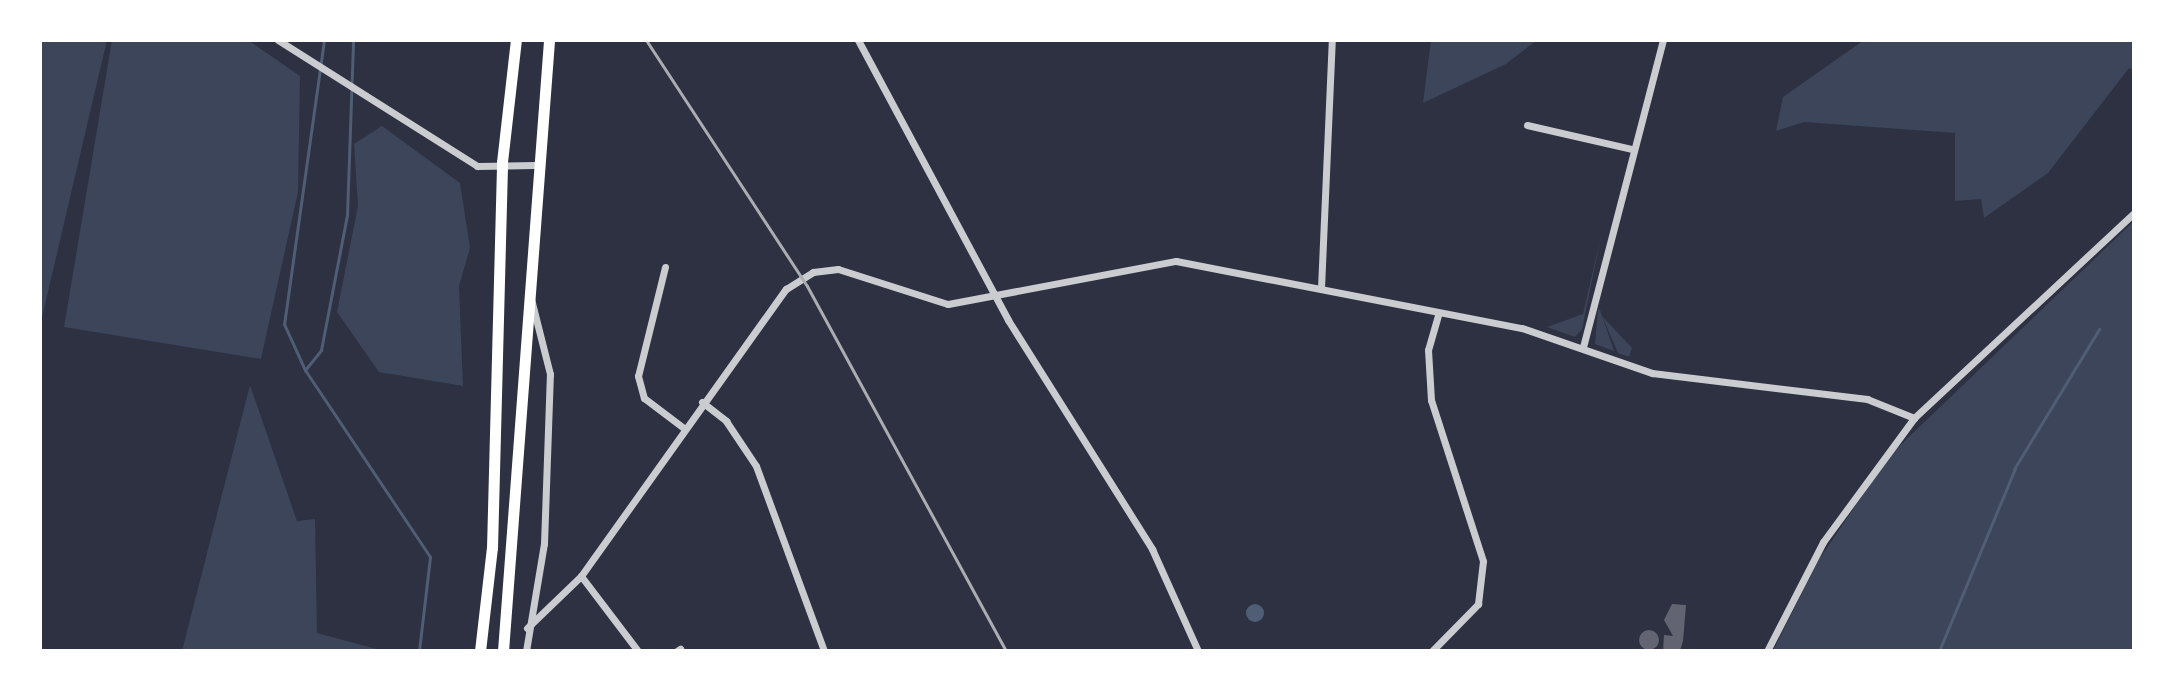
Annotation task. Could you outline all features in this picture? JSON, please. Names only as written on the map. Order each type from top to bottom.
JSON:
[{"type":"highway","points":[[480,651],[492,548],[502,162],[516,40]]},
{"type":"highway","points":[[503,651],[534,165],[549,40]]},
{"type":"street","points":[[278,40],[477,166],[502,162],[534,165]]},
{"type":"street","points":[[869,40],[858,42],[997,300],[1152,549],[1198,651]]},
{"type":"street","points":[[1321,288],[1332,40]]},
{"type":"street","points":[[1583,347],[1632,149],[1664,40]]},
{"type":"street","points":[[1527,125],[1632,149]]},
{"type":"street","points":[[1767,651],[1823,542],[1914,418],[2134,213]]},
{"type":"street","points":[[527,628],[581,576],[702,402],[786,289],[813,272],[838,269],[948,304],[997,300],[1176,261],[1321,288],[1583,347],[1652,373],[1867,399],[1914,418]]},
{"type":"street","points":[[665,267],[638,376],[644,398],[685,429]]},
{"type":"street","points":[[526,290],[550,374],[544,544],[527,628],[526,651]]},
{"type":"street","points":[[1432,651],[1478,604],[1483,561],[1431,400],[1428,350],[1438,314]]},
{"type":"street","points":[[702,402],[726,421],[756,466],[824,651]]},
{"type":"street","points":[[581,576],[638,651]]},
{"type":"shaded area","points":[[40,40],[107,40],[40,326]]},
{"type":"shaded area","points":[[112,40],[248,40],[300,76],[298,192],[261,359],[64,327]]},
{"type":"shaded area","points":[[1431,40],[1537,40],[1506,64],[1423,103]]},
{"type":"shaded area","points":[[1864,40],[2134,40],[2134,70],[2129,68],[2048,173],[1984,218],[1981,199],[1955,201],[1955,133],[1804,122],[1776,131],[1783,97]]},
{"type":"shaded area","points":[[382,126],[460,183],[470,248],[459,286],[463,386],[379,372],[337,312],[358,206],[354,144]]},
{"type":"shaded area","points":[[2134,221],[2134,651],[1773,651],[1818,561],[1889,456]]},
{"type":"shaded area","points":[[1602,232],[1582,329],[1575,337],[1547,327],[1583,314]]},
{"type":"shaded area","points":[[1600,310],[1614,351],[1595,344]]},
{"type":"shaded area","points":[[1602,316],[1632,348],[1629,357],[1618,353]]},
{"type":"shaded area","points":[[250,385],[297,521],[315,519],[317,633],[384,651],[182,651]]},
{"type":"shaded area","points":[[1251,604],[1259,604],[1264,613],[1262,620],[1251,622],[1246,617],[1246,609]]},
{"type":"building","points":[[1672,604],[1686,605],[1683,641],[1680,651],[1663,651],[1664,635],[1673,636],[1664,620]]},
{"type":"building","points":[[1649,630],[1656,633],[1659,640],[1656,647],[1649,650],[1642,647],[1639,640],[1642,633]]},
{"type":"waterway","points":[[324,40],[284,324],[305,370],[430,557],[419,651]]},
{"type":"waterway","points":[[305,370],[321,350],[347,215],[353,40]]},
{"type":"waterway","points":[[2014,469],[2099,329]]},
{"type":"waterway","points":[[1939,651],[2015,468]]},
{"type":"railway","points":[[646,40],[807,286],[1006,651]]}]
